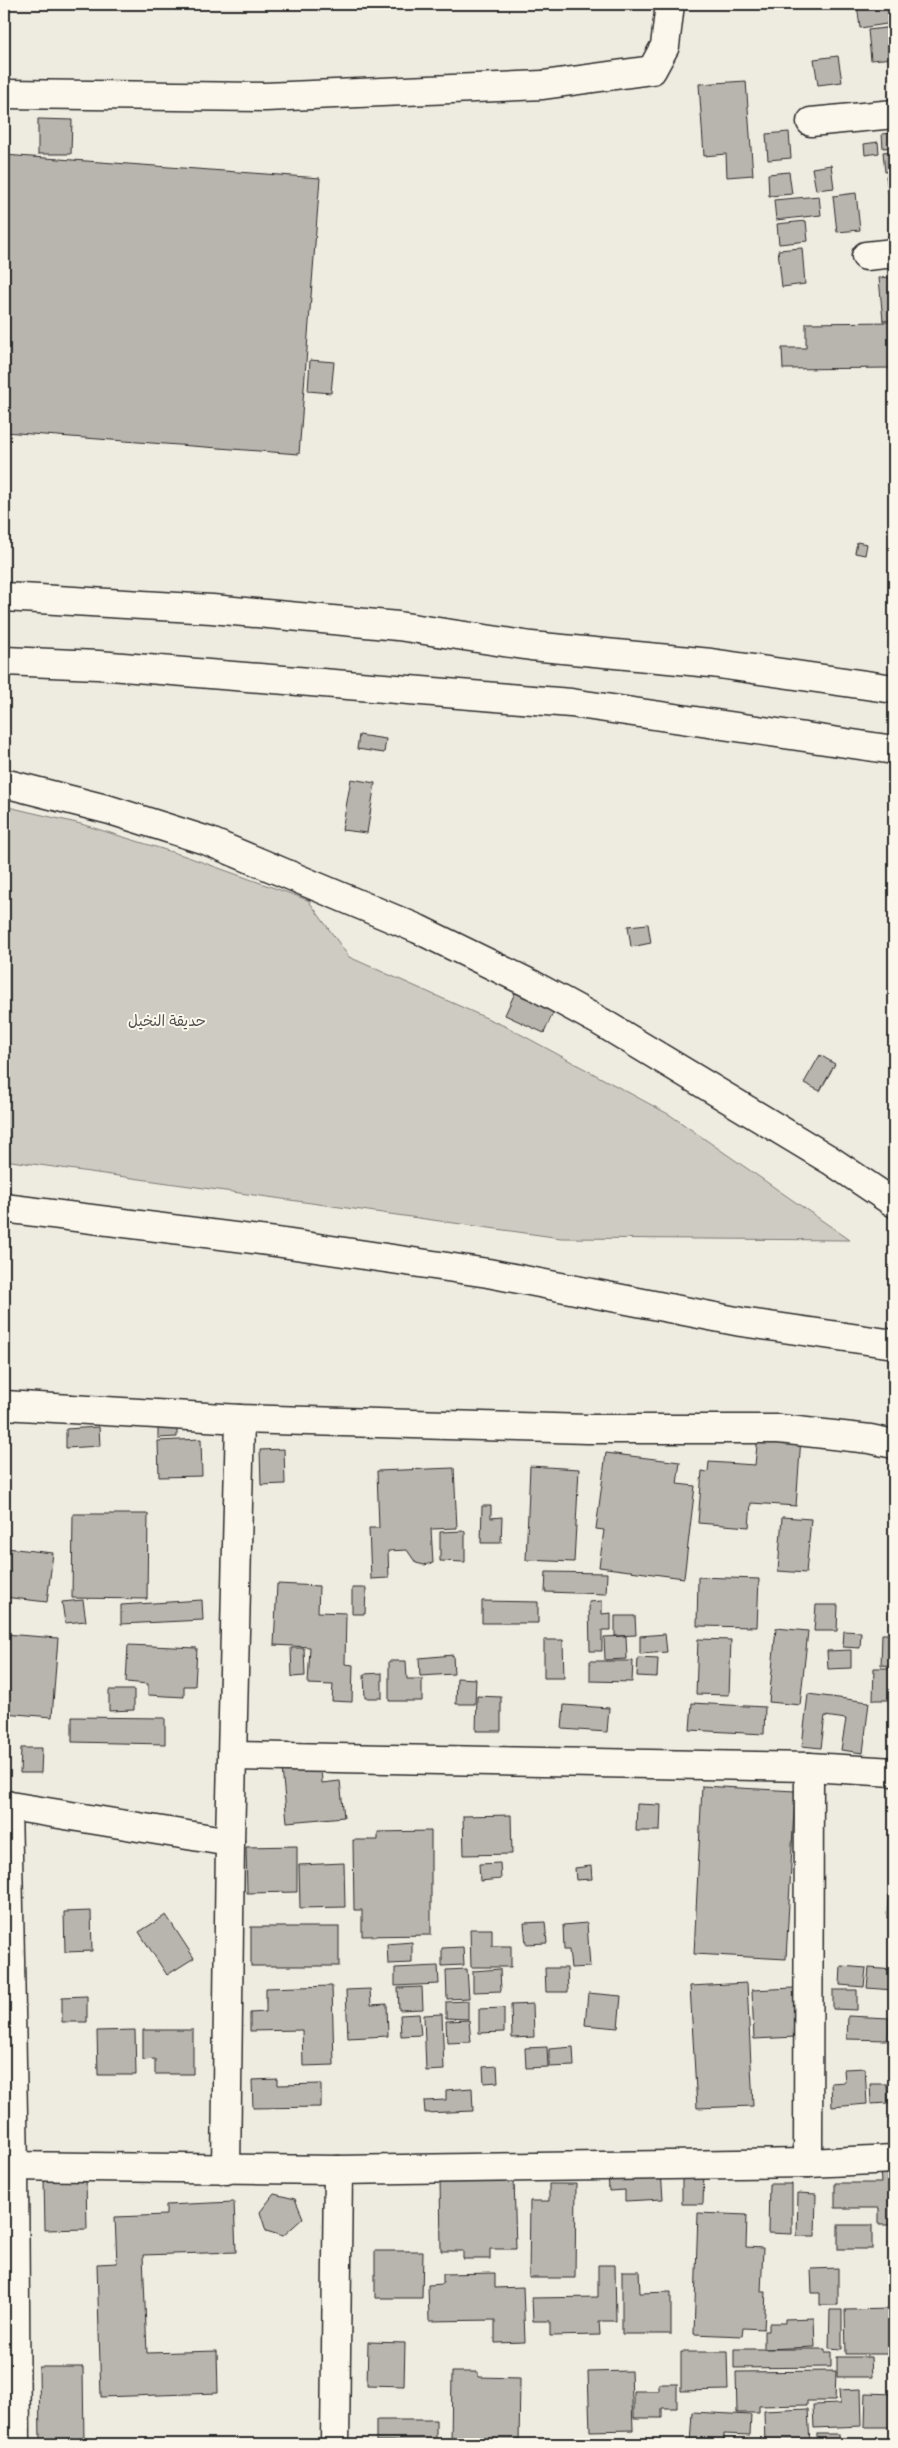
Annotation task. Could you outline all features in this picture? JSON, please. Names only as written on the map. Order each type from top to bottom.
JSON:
[{"type":"main road","points":[[4,94],[265,97],[563,82],[652,70],[666,46],[670,4]]},
{"type":"main road","points":[[811,122],[894,114]]},
{"type":"main road","points":[[866,256],[894,253]]},
{"type":"main road","points":[[4,598],[212,609],[398,626],[531,646],[712,663],[894,689]]},
{"type":"main road","points":[[4,661],[98,665],[571,703],[894,750]]},
{"type":"main road","points":[[4,783],[110,810],[208,841],[418,929],[533,985],[602,1022],[830,1160],[894,1203]]},
{"type":"main road","points":[[4,1208],[276,1242],[488,1273],[741,1322],[894,1344]]},
{"type":"main road","points":[[4,1405],[240,1419],[587,1429],[778,1429],[870,1439],[894,1444]]},
{"type":"main road","points":[[226,2170],[230,1842],[240,1419]]},
{"type":"main road","points":[[233,1756],[809,1767],[894,1772]]},
{"type":"main road","points":[[808,2163],[809,1767]]},
{"type":"main road","points":[[16,2444],[9,2166],[5,1805],[230,1842]]},
{"type":"main road","points":[[9,2166],[338,2170],[808,2163],[894,2159]]},
{"type":"main road","points":[[334,2444],[338,2170]]},
{"type":"green space","name":"حديقة النخيل","points":[[4,806],[81,824],[185,856],[308,900],[349,957],[509,1028],[670,1115],[850,1240],[561,1238],[4,1160]]},
{"type":"building","points":[[857,4],[891,4],[893,23],[860,28]]},
{"type":"building","points":[[894,27],[894,58],[871,60],[868,30]]},
{"type":"building","points":[[838,56],[842,82],[818,85],[814,59]]},
{"type":"building","points":[[746,81],[753,175],[727,177],[726,154],[704,156],[699,84]]},
{"type":"building","points":[[38,119],[72,120],[71,154],[38,154]]},
{"type":"building","points":[[789,132],[791,158],[768,160],[766,134]]},
{"type":"building","points":[[894,133],[894,147],[883,148],[882,134]]},
{"type":"building","points":[[878,142],[879,153],[865,155],[864,144]]},
{"type":"building","points":[[894,151],[894,171],[885,172],[883,152]]},
{"type":"building","points":[[4,155],[320,178],[299,454],[4,432]]},
{"type":"building","points":[[831,165],[834,188],[816,190],[812,168]]},
{"type":"building","points":[[789,172],[792,194],[769,196],[768,174]]},
{"type":"building","points":[[894,175],[894,204],[890,205],[886,176]]},
{"type":"building","points":[[856,193],[860,230],[837,232],[833,196]]},
{"type":"building","points":[[819,196],[821,215],[776,220],[774,200]]},
{"type":"building","points":[[806,221],[808,241],[779,244],[777,224]]},
{"type":"building","points":[[802,248],[805,284],[782,287],[778,250]]},
{"type":"building","points":[[892,277],[894,320],[883,321],[879,278]]},
{"type":"building","points":[[894,322],[894,368],[783,369],[782,348],[806,348],[806,323]]},
{"type":"building","points":[[310,360],[334,362],[331,393],[308,391]]},
{"type":"building","points":[[857,542],[867,544],[865,555],[855,553]]},
{"type":"building","points":[[359,735],[386,739],[384,753],[357,749]]},
{"type":"building","points":[[351,779],[375,783],[367,833],[342,830]]},
{"type":"building","points":[[648,924],[651,943],[631,947],[628,926]]},
{"type":"building","points":[[518,986],[557,1004],[544,1033],[505,1015]]},
{"type":"building","points":[[820,1055],[835,1064],[820,1091],[804,1083]]},
{"type":"building","points":[[177,1419],[177,1437],[158,1438],[158,1420]]},
{"type":"building","points":[[99,1427],[100,1446],[66,1448],[66,1429]]},
{"type":"building","points":[[758,1435],[801,1438],[796,1506],[751,1503],[749,1527],[698,1523],[702,1471],[708,1472],[709,1462],[755,1465]]},
{"type":"building","points":[[201,1439],[202,1476],[159,1477],[158,1441]]},
{"type":"building","points":[[284,1449],[285,1484],[261,1485],[260,1450]]},
{"type":"building","points":[[606,1453],[680,1462],[677,1484],[695,1486],[684,1578],[599,1567],[604,1530],[596,1529]]},
{"type":"building","points":[[530,1466],[579,1469],[574,1562],[526,1560]]},
{"type":"building","points":[[454,1468],[457,1528],[431,1529],[433,1563],[424,1565],[416,1563],[407,1550],[388,1551],[389,1578],[371,1579],[369,1528],[379,1528],[377,1471]]},
{"type":"building","points":[[482,1506],[491,1506],[491,1518],[502,1517],[501,1543],[481,1543]]},
{"type":"building","points":[[73,1514],[148,1514],[147,1599],[72,1598]]},
{"type":"building","points":[[782,1517],[811,1519],[806,1573],[778,1571]]},
{"type":"building","points":[[465,1531],[465,1562],[440,1561],[440,1532]]},
{"type":"building","points":[[6,1548],[53,1553],[47,1602],[4,1597]]},
{"type":"building","points":[[546,1572],[607,1573],[606,1594],[545,1592]]},
{"type":"building","points":[[698,1577],[759,1579],[757,1627],[697,1626]]},
{"type":"building","points":[[277,1584],[319,1586],[318,1612],[346,1613],[345,1664],[353,1665],[352,1702],[332,1701],[333,1685],[308,1684],[310,1647],[274,1645]]},
{"type":"building","points":[[352,1588],[366,1588],[365,1614],[352,1614]]},
{"type":"building","points":[[83,1600],[86,1621],[65,1623],[62,1602]]},
{"type":"building","points":[[202,1600],[203,1620],[121,1624],[121,1605]]},
{"type":"building","points":[[482,1601],[538,1602],[538,1623],[482,1623]]},
{"type":"building","points":[[602,1601],[602,1614],[611,1613],[611,1630],[602,1630],[602,1651],[590,1651],[589,1602]]},
{"type":"building","points":[[816,1605],[838,1605],[837,1631],[814,1631]]},
{"type":"building","points":[[615,1616],[635,1616],[636,1635],[615,1636]]},
{"type":"building","points":[[776,1628],[808,1631],[800,1705],[769,1702]]},
{"type":"building","points":[[844,1631],[861,1632],[860,1648],[843,1647]]},
{"type":"building","points":[[4,1634],[58,1638],[52,1717],[4,1713]]},
{"type":"building","points":[[665,1634],[667,1652],[640,1654],[640,1636]]},
{"type":"building","points":[[882,1634],[894,1634],[894,1666],[881,1665]]},
{"type":"building","points":[[626,1636],[627,1659],[605,1660],[604,1637]]},
{"type":"building","points":[[698,1639],[731,1640],[729,1695],[696,1694]]},
{"type":"building","points":[[544,1640],[563,1640],[564,1678],[544,1678]]},
{"type":"building","points":[[128,1645],[197,1648],[195,1686],[184,1686],[184,1697],[148,1695],[148,1684],[126,1682]]},
{"type":"building","points":[[291,1648],[304,1648],[305,1676],[292,1677]]},
{"type":"building","points":[[851,1650],[851,1668],[828,1669],[827,1651]]},
{"type":"building","points":[[453,1655],[454,1674],[420,1676],[419,1658]]},
{"type":"building","points":[[638,1658],[658,1659],[657,1677],[637,1676]]},
{"type":"building","points":[[389,1661],[406,1661],[407,1679],[422,1679],[422,1701],[389,1701]]},
{"type":"building","points":[[590,1661],[633,1661],[632,1682],[590,1681]]},
{"type":"building","points":[[874,1668],[894,1668],[894,1700],[873,1700]]},
{"type":"building","points":[[382,1673],[382,1698],[365,1698],[364,1674]]},
{"type":"building","points":[[457,1678],[476,1679],[475,1704],[456,1704]]},
{"type":"building","points":[[109,1690],[134,1690],[134,1710],[109,1711]]},
{"type":"building","points":[[808,1694],[869,1702],[863,1753],[841,1750],[846,1719],[825,1716],[821,1748],[802,1746]]},
{"type":"building","points":[[477,1696],[501,1697],[501,1731],[476,1731]]},
{"type":"building","points":[[692,1703],[765,1707],[764,1734],[690,1730]]},
{"type":"building","points":[[564,1705],[609,1708],[607,1732],[562,1729]]},
{"type":"building","points":[[72,1717],[165,1718],[165,1744],[72,1742]]},
{"type":"building","points":[[21,1748],[42,1748],[41,1773],[20,1773]]},
{"type":"building","points":[[321,1764],[322,1783],[340,1781],[344,1817],[287,1822],[282,1768]]},
{"type":"building","points":[[702,1786],[795,1791],[786,1959],[694,1954]]},
{"type":"building","points":[[637,1804],[661,1805],[660,1831],[636,1831]]},
{"type":"building","points":[[511,1815],[512,1854],[464,1855],[463,1816]]},
{"type":"building","points":[[431,1831],[431,1935],[362,1936],[362,1910],[354,1910],[353,1840],[378,1840],[378,1832]]},
{"type":"building","points":[[297,1846],[297,1892],[247,1893],[246,1847]]},
{"type":"building","points":[[344,1863],[345,1907],[300,1908],[299,1865]]},
{"type":"building","points":[[500,1863],[501,1879],[480,1881],[479,1864]]},
{"type":"building","points":[[591,1866],[592,1879],[576,1880],[575,1868]]},
{"type":"building","points":[[888,1895],[894,1895],[894,1918],[887,1918]]},
{"type":"building","points":[[91,1911],[92,1951],[65,1952],[64,1912]]},
{"type":"building","points":[[166,1915],[194,1958],[167,1975],[139,1932]]},
{"type":"building","points":[[545,1922],[547,1943],[526,1944],[524,1923]]},
{"type":"building","points":[[587,1923],[590,1967],[571,1968],[569,1950],[564,1950],[563,1925]]},
{"type":"building","points":[[251,1927],[339,1927],[339,1966],[251,1966]]},
{"type":"building","points":[[470,1929],[492,1929],[492,1946],[511,1946],[511,1967],[471,1967]]},
{"type":"building","points":[[412,1942],[412,1963],[388,1964],[387,1944]]},
{"type":"building","points":[[463,1947],[464,1965],[442,1966],[442,1948]]},
{"type":"building","points":[[438,1966],[439,1984],[395,1986],[395,1968]]},
{"type":"building","points":[[841,1966],[866,1968],[864,1987],[840,1985]]},
{"type":"building","points":[[545,1968],[567,1968],[568,1992],[546,1992]]},
{"type":"building","points":[[869,1968],[894,1970],[893,1990],[867,1988]]},
{"type":"building","points":[[467,1969],[469,1998],[447,1999],[446,1970]]},
{"type":"building","points":[[500,1969],[501,1991],[473,1992],[473,1971]]},
{"type":"building","points":[[747,1983],[753,2106],[697,2108],[690,1986]]},
{"type":"building","points":[[332,1986],[334,2065],[303,2066],[302,2030],[250,2031],[250,2013],[266,2012],[266,1988]]},
{"type":"building","points":[[422,1987],[423,2009],[399,2010],[398,1988]]},
{"type":"building","points":[[794,1988],[796,2037],[754,2039],[752,1990]]},
{"type":"building","points":[[370,1989],[371,2005],[387,2004],[388,2036],[348,2038],[346,1990]]},
{"type":"building","points":[[833,1990],[857,1990],[857,2010],[833,2009]]},
{"type":"building","points":[[588,1993],[621,1996],[618,2028],[585,2025]]},
{"type":"building","points":[[87,1996],[87,2022],[62,2022],[62,1997]]},
{"type":"building","points":[[468,2001],[468,2019],[446,2018],[446,2002]]},
{"type":"building","points":[[533,2004],[534,2037],[512,2038],[511,2005]]},
{"type":"building","points":[[504,2008],[504,2032],[479,2033],[479,2009]]},
{"type":"building","points":[[419,2014],[421,2035],[401,2036],[400,2015]]},
{"type":"building","points":[[442,2014],[444,2070],[426,2071],[424,2015]]},
{"type":"building","points":[[848,2016],[889,2018],[888,2040],[847,2039]]},
{"type":"building","points":[[469,2020],[471,2042],[447,2043],[446,2021]]},
{"type":"building","points":[[135,2030],[136,2075],[98,2075],[97,2031]]},
{"type":"building","points":[[143,2030],[193,2030],[193,2074],[155,2074],[155,2059],[143,2060]]},
{"type":"building","points":[[547,2047],[548,2067],[526,2068],[525,2048]]},
{"type":"building","points":[[573,2047],[574,2066],[549,2067],[549,2049]]},
{"type":"building","points":[[497,2066],[498,2082],[484,2083],[483,2067]]},
{"type":"building","points":[[865,2068],[867,2104],[832,2107],[831,2083],[845,2082],[844,2069]]},
{"type":"building","points":[[278,2079],[278,2085],[321,2084],[321,2107],[253,2108],[252,2080]]},
{"type":"building","points":[[870,2084],[887,2084],[888,2103],[871,2104]]},
{"type":"building","points":[[472,2088],[473,2111],[425,2113],[424,2101],[446,2100],[446,2090]]},
{"type":"building","points":[[880,2168],[894,2168],[894,2225],[879,2225],[879,2208],[835,2208],[835,2183],[881,2183]]},
{"type":"building","points":[[661,2171],[663,2199],[625,2201],[625,2190],[609,2191],[608,2173]]},
{"type":"building","points":[[682,2171],[704,2171],[703,2204],[682,2204]]},
{"type":"building","points":[[514,2177],[516,2249],[490,2249],[490,2259],[463,2259],[463,2251],[441,2251],[440,2178]]},
{"type":"building","points":[[86,2178],[87,2229],[45,2230],[44,2179]]},
{"type":"building","points":[[549,2184],[576,2184],[575,2278],[529,2278],[530,2201],[549,2201]]},
{"type":"building","points":[[769,2184],[792,2184],[792,2234],[768,2233]]},
{"type":"building","points":[[798,2193],[816,2194],[815,2236],[797,2236]]},
{"type":"building","points":[[274,2194],[295,2199],[303,2218],[283,2236],[266,2231],[260,2212]]},
{"type":"building","points":[[234,2202],[236,2252],[143,2255],[147,2353],[217,2351],[218,2393],[101,2397],[97,2264],[117,2263],[115,2217],[166,2215],[166,2205]]},
{"type":"building","points":[[698,2213],[747,2215],[746,2247],[763,2248],[761,2292],[766,2292],[764,2329],[743,2328],[742,2336],[694,2334]]},
{"type":"building","points":[[838,2225],[872,2225],[872,2249],[838,2249]]},
{"type":"building","points":[[375,2251],[423,2251],[422,2298],[375,2298]]},
{"type":"building","points":[[598,2265],[615,2265],[616,2321],[599,2321],[600,2335],[550,2336],[550,2321],[533,2321],[532,2298],[598,2297]]},
{"type":"building","points":[[838,2268],[838,2305],[820,2305],[820,2293],[812,2293],[811,2269]]},
{"type":"building","points":[[622,2271],[639,2271],[640,2293],[671,2292],[671,2334],[622,2334]]},
{"type":"building","points":[[495,2273],[495,2288],[523,2287],[525,2342],[495,2343],[495,2320],[429,2321],[428,2285],[443,2284],[443,2274]]},
{"type":"building","points":[[894,2309],[894,2354],[846,2354],[845,2310]]},
{"type":"building","points":[[830,2310],[842,2310],[842,2349],[829,2348]]},
{"type":"building","points":[[814,2318],[815,2347],[764,2349],[764,2331],[769,2331],[769,2323],[785,2323],[785,2319]]},
{"type":"building","points":[[368,2342],[405,2343],[404,2386],[367,2385]]},
{"type":"building","points":[[734,2349],[825,2349],[825,2352],[831,2352],[831,2367],[734,2368]]},
{"type":"building","points":[[681,2352],[727,2352],[728,2390],[681,2391]]},
{"type":"building","points":[[837,2357],[871,2357],[872,2377],[837,2377]]},
{"type":"building","points":[[39,2367],[83,2367],[84,2444],[40,2444]]},
{"type":"building","points":[[631,2371],[633,2430],[590,2431],[588,2372]]},
{"type":"building","points":[[836,2371],[835,2401],[807,2401],[807,2405],[759,2406],[759,2413],[737,2413],[736,2372]]},
{"type":"building","points":[[452,2372],[478,2372],[478,2377],[520,2378],[519,2444],[451,2444]]},
{"type":"building","points":[[659,2384],[677,2384],[677,2408],[662,2408],[662,2418],[634,2418],[634,2391],[659,2391]]},
{"type":"building","points":[[861,2389],[862,2426],[814,2428],[813,2405],[840,2404],[839,2390]]},
{"type":"building","points":[[866,2393],[894,2394],[894,2427],[865,2427]]},
{"type":"building","points":[[808,2409],[810,2444],[765,2444],[764,2411]]},
{"type":"building","points":[[692,2412],[751,2415],[750,2435],[724,2434],[724,2444],[690,2444]]},
{"type":"building","points":[[376,2420],[436,2420],[436,2442],[376,2441]]},
{"type":"building","points":[[817,2434],[839,2434],[839,2444],[817,2444]]},
{"type":"building","points":[[551,2439],[551,2444],[535,2444],[535,2441]]}]
